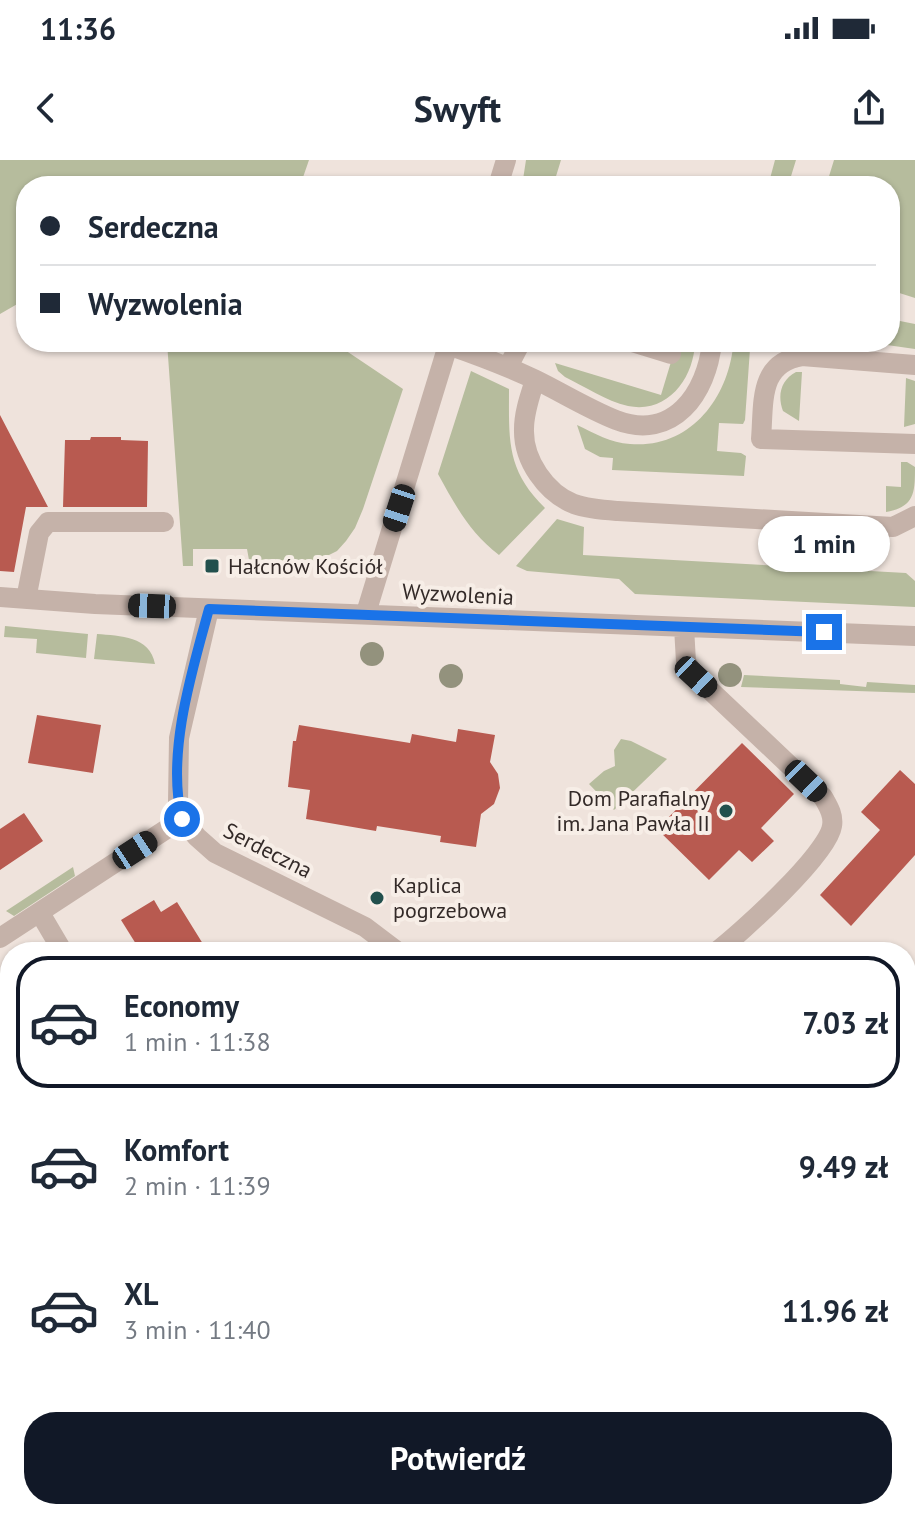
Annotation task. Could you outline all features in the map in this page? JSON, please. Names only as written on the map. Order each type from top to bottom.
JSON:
[{"type":"street","points":[[366,613],[446,352]]},
{"type":"street","points":[[471,352],[618,421],[642,425],[671,419],[691,403],[703,384],[710,352]]},
{"type":"street","points":[[508,367],[516,352]]},
{"type":"street","points":[[664,352],[671,354]]},
{"type":"street","points":[[915,365],[802,356],[789,358],[771,372],[766,382],[761,439],[915,444]]},
{"type":"street","points":[[535,380],[523,431],[527,451],[547,485],[563,499],[577,505],[618,511],[893,527],[915,516]]},
{"type":"street","points":[[26,599],[39,533],[48,522],[164,522]]},
{"type":"street","name":"Wyzwolenia","points":[[0,597],[209,609],[915,636]]},
{"type":"street","points":[[0,938],[182,819],[178,803],[179,738],[209,609]]},
{"type":"street","points":[[684,627],[686,662],[696,677],[823,797],[831,812],[832,826],[819,853],[726,942]]},
{"type":"street","name":"Serdeczna","points":[[182,819],[215,853],[365,927],[385,942]]},
{"type":"street","points":[[40,913],[57,942]]},
{"type":"green space","points":[[0,160],[309,160],[303,176],[16,176],[16,305],[0,314]]},
{"type":"green space","points":[[526,160],[561,160],[556,176],[524,176]]},
{"type":"green space","points":[[775,160],[796,160],[791,176],[771,176]]},
{"type":"green space","points":[[834,160],[915,160],[915,298],[900,293],[900,176],[829,176]]},
{"type":"green space","points":[[900,321],[915,324],[915,349],[900,347]]},
{"type":"green space","points":[[168,352],[348,352],[403,389],[363,509],[355,528],[337,551],[317,561],[249,560],[247,549],[193,549],[193,566],[183,566]]},
{"type":"green space","points":[[674,352],[693,352],[690,368],[676,390],[667,399],[642,407],[620,404],[595,393],[565,377],[555,363],[661,395]]},
{"type":"green space","points":[[732,352],[750,352],[745,420],[743,424],[719,423],[717,451],[746,456],[744,476],[612,470],[613,458],[600,457],[585,449],[577,425],[609,440],[630,444],[670,438],[687,429],[713,402],[729,367]]},
{"type":"green space","points":[[471,371],[509,389],[510,439],[516,467],[532,494],[545,508],[499,555],[471,528],[438,474]]},
{"type":"green space","points":[[796,372],[802,372],[799,421],[783,411],[780,399],[784,384]]},
{"type":"green space","points":[[906,378],[915,381],[915,424],[904,427]]},
{"type":"green space","points":[[901,462],[915,467],[913,491],[903,506],[886,512],[886,486],[901,487]]},
{"type":"green space","points":[[557,519],[584,527],[583,555],[906,573],[915,581],[915,607],[635,594],[619,579],[527,571],[516,566]]},
{"type":"green space","points":[[5,626],[88,634],[86,658],[36,653],[37,639],[4,637]]},
{"type":"green space","points":[[97,634],[124,637],[141,643],[152,655],[155,664],[94,659]]},
{"type":"green space","points":[[744,675],[840,680],[840,684],[866,687],[867,682],[915,685],[915,693],[741,687]]},
{"type":"green space","points":[[621,739],[667,759],[614,810],[589,784],[615,766],[614,750]]},
{"type":"green space","points":[[73,867],[75,876],[14,916],[6,911]]},
{"type":"building","points":[[0,415],[48,507],[26,507],[14,572],[0,571]]},
{"type":"building","points":[[91,437],[148,441],[147,507],[63,507],[65,440],[90,440]]},
{"type":"building","points":[[37,715],[101,725],[93,773],[28,763]]},
{"type":"building","points":[[299,725],[410,743],[412,734],[456,742],[458,729],[495,735],[490,762],[498,774],[500,788],[494,804],[481,814],[476,847],[440,842],[441,836],[377,826],[376,831],[306,819],[310,790],[288,787],[293,741],[296,741]]},
{"type":"building","name":"Dom Parafialny im. Jana Pawła II","points":[[742,743],[794,794],[761,828],[774,841],[752,862],[739,850],[709,880],[657,829]]},
{"type":"building","points":[[900,770],[915,784],[915,855],[851,926],[820,895],[880,830],[861,812]]},
{"type":"building","points":[[24,813],[43,841],[0,870],[0,829]]},
{"type":"building","points":[[154,900],[161,912],[177,902],[202,942],[135,942],[121,920]]},
{"type":"place","name":"Hałcnów Kościół","points":[[212,566]]},
{"type":"place","name":"Dom Parafialny im. Jana Pawła II","points":[[726,811]]},
{"type":"place","name":"Kaplica pogrzebowa","points":[[377,898]]},
{"type":"route","points":[[182,819],[178,803],[179,738],[209,609],[824,632]]}]
